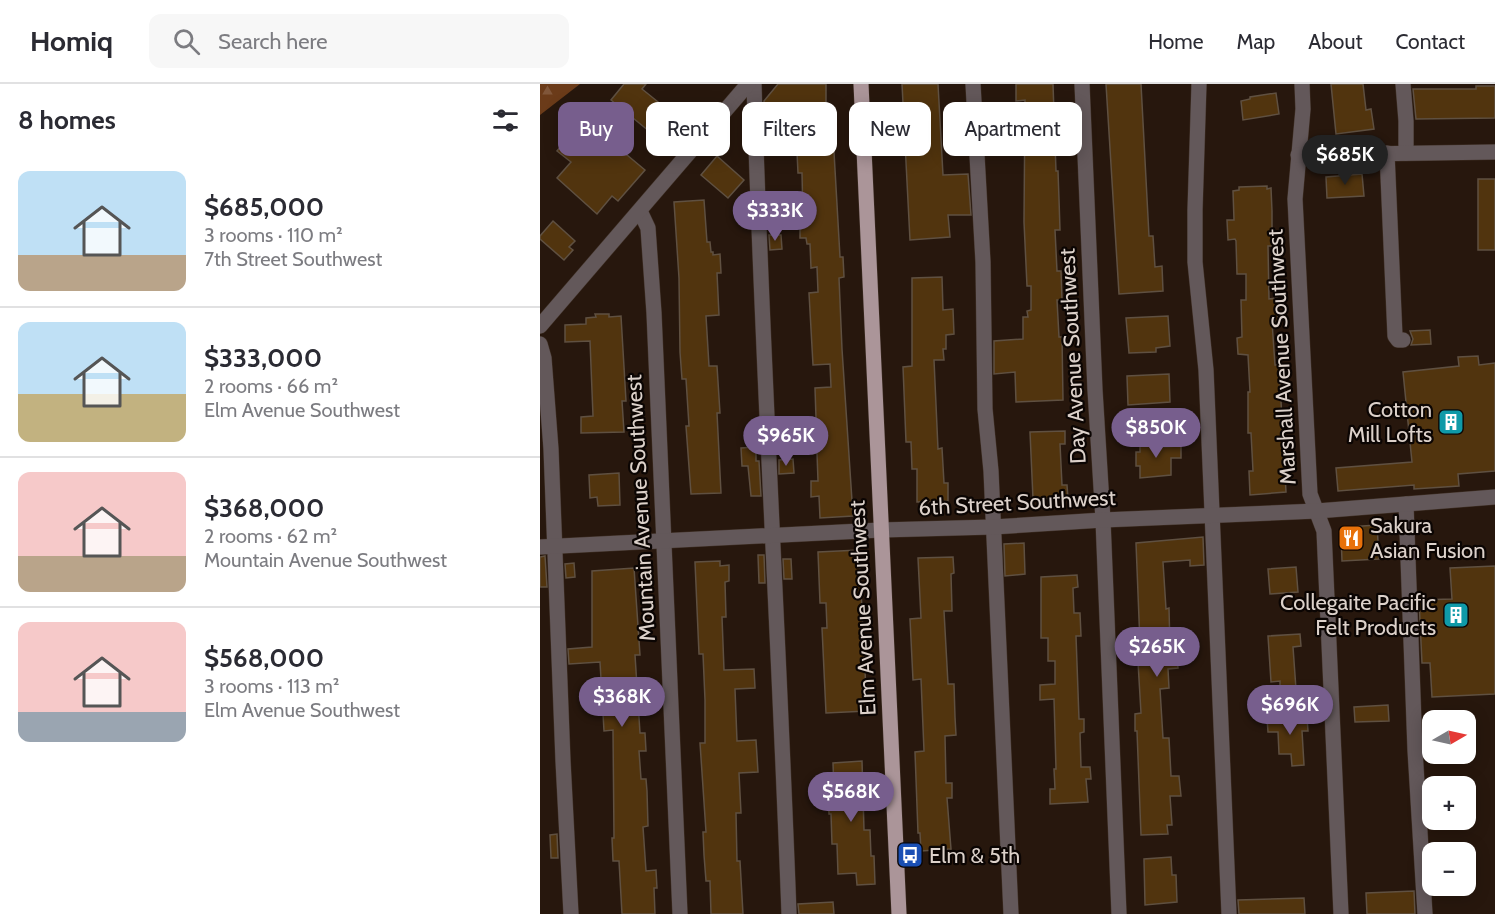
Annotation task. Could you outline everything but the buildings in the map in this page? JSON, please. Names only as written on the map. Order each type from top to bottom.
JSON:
[{"type":"main road","name":"Elm Avenue Southwest","points":[[861,84],[899,914]]},
{"type":"street","points":[[540,326],[748,84]]},
{"type":"street","points":[[754,84],[789,914]]},
{"type":"street","points":[[972,84],[982,262],[985,409],[991,471],[1011,914]]},
{"type":"street","name":"Day Avenue Southwest","points":[[1082,84],[1119,914]]},
{"type":"street","points":[[1198,84],[1196,262],[1206,370],[1229,914]]},
{"type":"street","name":"Marshall Avenue Southwest","points":[[1302,84],[1303,109],[1295,199],[1310,494],[1324,531],[1341,914]]},
{"type":"street","points":[[1403,84],[1407,121],[1406,153]]},
{"type":"street","points":[[1298,155],[1495,152]]},
{"type":"street","points":[[1387,153],[1395,336],[1403,340]]},
{"type":"street","name":"Mountain Avenue Southwest","points":[[640,211],[648,228],[680,914]]},
{"type":"street","points":[[540,344],[546,381],[547,547],[571,914]]},
{"type":"street","name":"6th Street Southwest","points":[[547,547],[880,530],[1317,512],[1495,497]]},
{"type":"street","points":[[1406,504],[1415,750],[1425,914]]},
{"type":"green space","points":[[540,84],[580,84],[540,115]]},
{"type":"place","name":"Cotton Mill Lofts","points":[[1451,422]]},
{"type":"place","name":"Sakura Asian Fusion","points":[[1351,538]]},
{"type":"place","name":"Collegaite Pacific Felt Products","points":[[1456,615]]},
{"type":"place","name":"Elm & 5th","points":[[910,855]]}]
